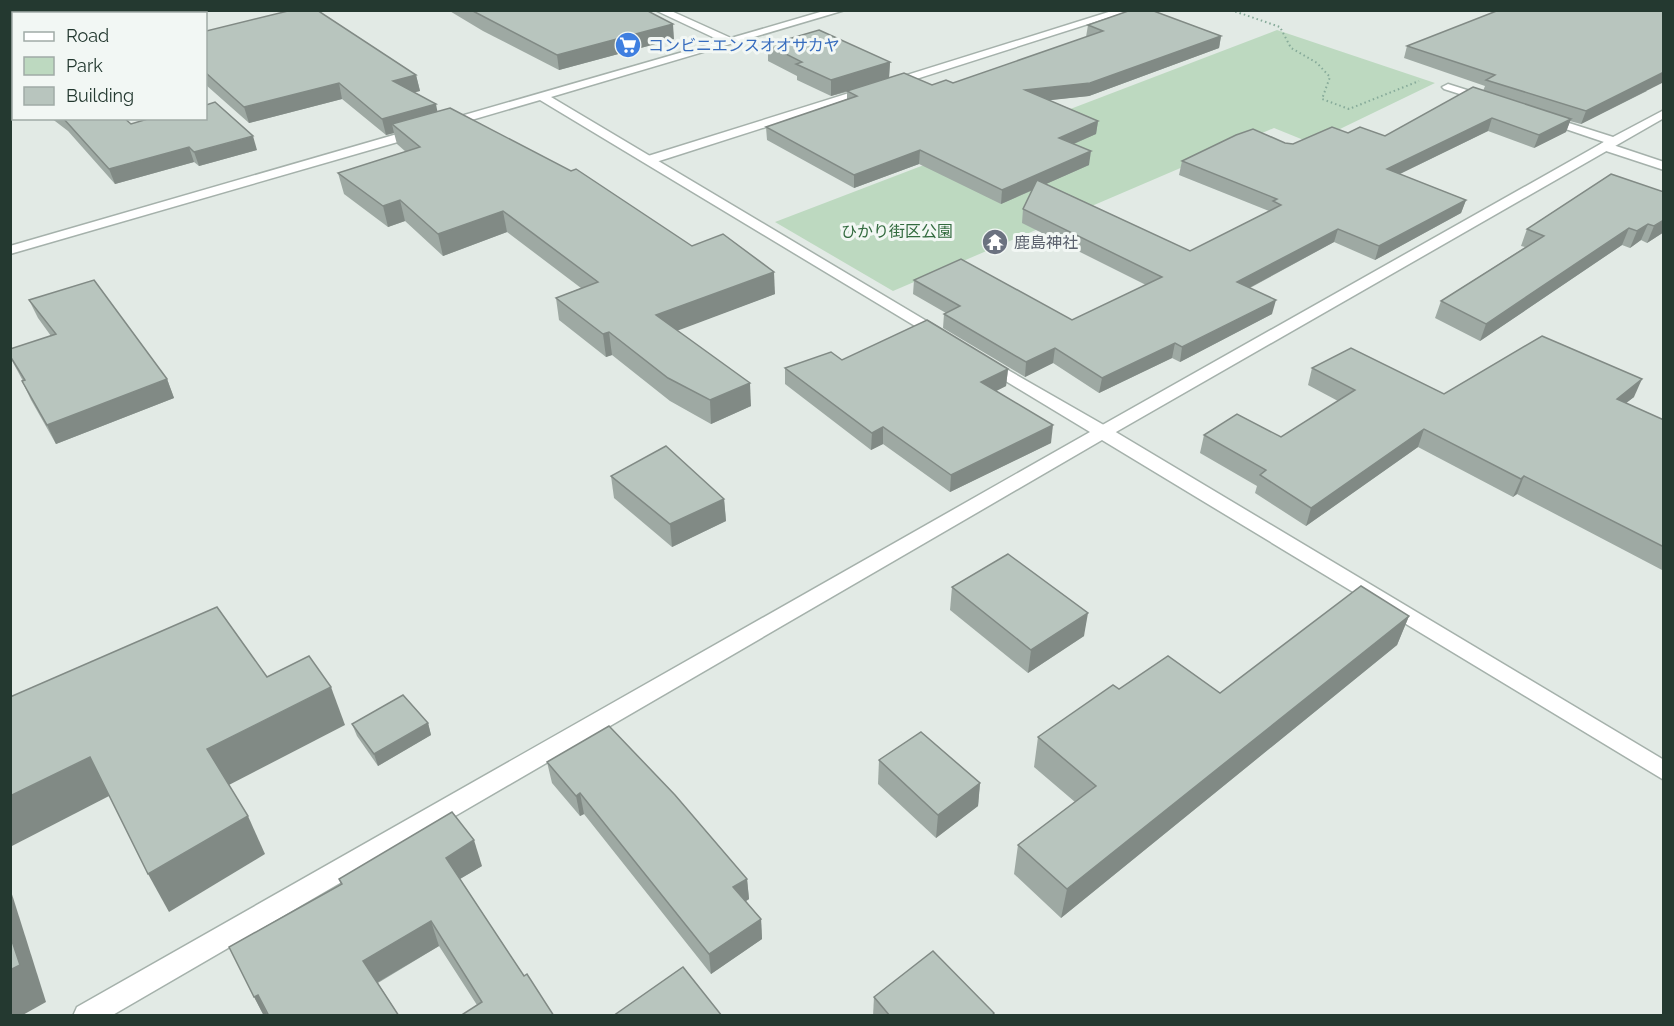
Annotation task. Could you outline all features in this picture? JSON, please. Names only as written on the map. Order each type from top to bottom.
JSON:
[{"type":"street","points":[[660,10],[729,41]]},
{"type":"street","points":[[10,250],[840,10]]},
{"type":"street","points":[[652,159],[1127,10]]},
{"type":"street","points":[[1448,87],[1503,105]]},
{"type":"street","points":[[542,96],[652,159],[769,233],[951,342]]},
{"type":"street","points":[[86,1016],[1664,113]]},
{"type":"street","points":[[1536,116],[1664,166]]},
{"type":"street","points":[[971,354],[1662,768]]},
{"type":"path","points":[[1231,10],[1280,27],[1291,48],[1317,63],[1330,76],[1322,99],[1349,109],[1421,80]]},
{"type":"green space","name":"ひかり街区公園","points":[[1277,30],[1435,83],[1311,143],[1274,128],[893,291],[775,222]]},
{"type":"building","points":[[292,10],[317,10],[416,75],[393,81],[436,104],[382,119],[339,83],[244,107],[207,74],[207,31]]},
{"type":"building","points":[[471,10],[646,10],[673,24],[557,55]]},
{"type":"building","points":[[1131,10],[1151,10],[1221,36],[1090,83],[1025,90],[1098,121],[1059,138],[1091,151],[1002,190],[920,150],[854,175],[766,127],[857,96],[847,91],[904,73],[932,85],[946,80],[953,83],[1103,31],[1088,25]]},
{"type":"building","points":[[1499,10],[1664,10],[1664,72],[1586,111],[1486,80],[1495,75],[1407,46]]},
{"type":"building","points":[[819,30],[890,62],[831,80],[796,64],[802,62],[768,45]]},
{"type":"building","points":[[1473,87],[1571,119],[1539,135],[1492,118],[1387,169],[1466,200],[1379,246],[1338,229],[1237,282],[1276,300],[1182,347],[1175,343],[1102,378],[1055,348],[1026,362],[944,314],[960,306],[914,280],[961,259],[1072,320],[1162,277],[1023,209],[1037,180],[1190,251],[1281,205],[1273,201],[1277,199],[1182,161],[1253,129],[1285,143],[1293,144],[1332,127],[1348,133],[1360,127],[1385,136]]},
{"type":"building","points":[[215,102],[253,136],[194,152],[189,147],[109,169],[65,120],[126,120],[131,124],[144,120],[207,120],[207,105]]},
{"type":"building","points":[[450,108],[571,171],[576,169],[692,246],[723,234],[774,272],[656,315],[750,383],[710,400],[668,378],[609,332],[603,334],[556,298],[598,282],[503,211],[438,234],[400,200],[383,206],[338,173],[420,147],[392,124]]},
{"type":"building","points":[[1611,174],[1664,192],[1664,220],[1654,226],[1648,224],[1637,231],[1629,228],[1486,324],[1441,301],[1544,236],[1527,229]]},
{"type":"building","points":[[94,280],[167,379],[47,425],[22,381],[25,380],[10,356],[10,349],[56,334],[29,300]]},
{"type":"building","points":[[927,320],[1008,369],[981,382],[1053,425],[951,475],[883,427],[872,433],[785,368],[831,352],[842,360]]},
{"type":"building","points":[[1542,336],[1642,379],[1617,399],[1664,420],[1664,547],[1524,476],[1521,479],[1424,429],[1311,508],[1260,475],[1266,470],[1204,435],[1237,414],[1281,437],[1355,390],[1312,368],[1351,348],[1444,394]]},
{"type":"building","points":[[666,446],[724,499],[670,524],[611,476]]},
{"type":"building","points":[[1008,554],[1088,613],[1031,650],[952,587]]},
{"type":"building","points":[[1361,586],[1409,616],[1067,889],[1018,845],[1096,786],[1038,737],[1113,685],[1119,689],[1168,656],[1220,693]]},
{"type":"building","points":[[217,607],[267,677],[309,656],[331,687],[207,749],[248,816],[148,874],[90,757],[10,796],[10,697]]},
{"type":"building","points":[[403,695],[428,723],[374,754],[352,724]]},
{"type":"building","points":[[609,726],[675,795],[747,879],[733,887],[761,919],[709,954],[580,793],[576,796],[547,762]]},
{"type":"building","points":[[921,732],[980,783],[938,815],[879,760]]},
{"type":"building","points":[[452,812],[474,840],[446,858],[524,976],[527,974],[554,1016],[460,1016],[482,1002],[431,921],[363,961],[399,1016],[269,1016],[258,995],[254,997],[229,947],[342,884],[339,879]]},
{"type":"building","points":[[10,935],[20,965],[10,970]]},
{"type":"building","points":[[933,951],[994,1013],[992,1016],[890,1016],[874,997]]},
{"type":"building","points":[[683,967],[722,1016],[613,1016]]},
{"type":"place","name":"コンビニエンスオオサカヤ","points":[[628,45]]},
{"type":"place","name":"鹿島神社","points":[[995,242]]}]
